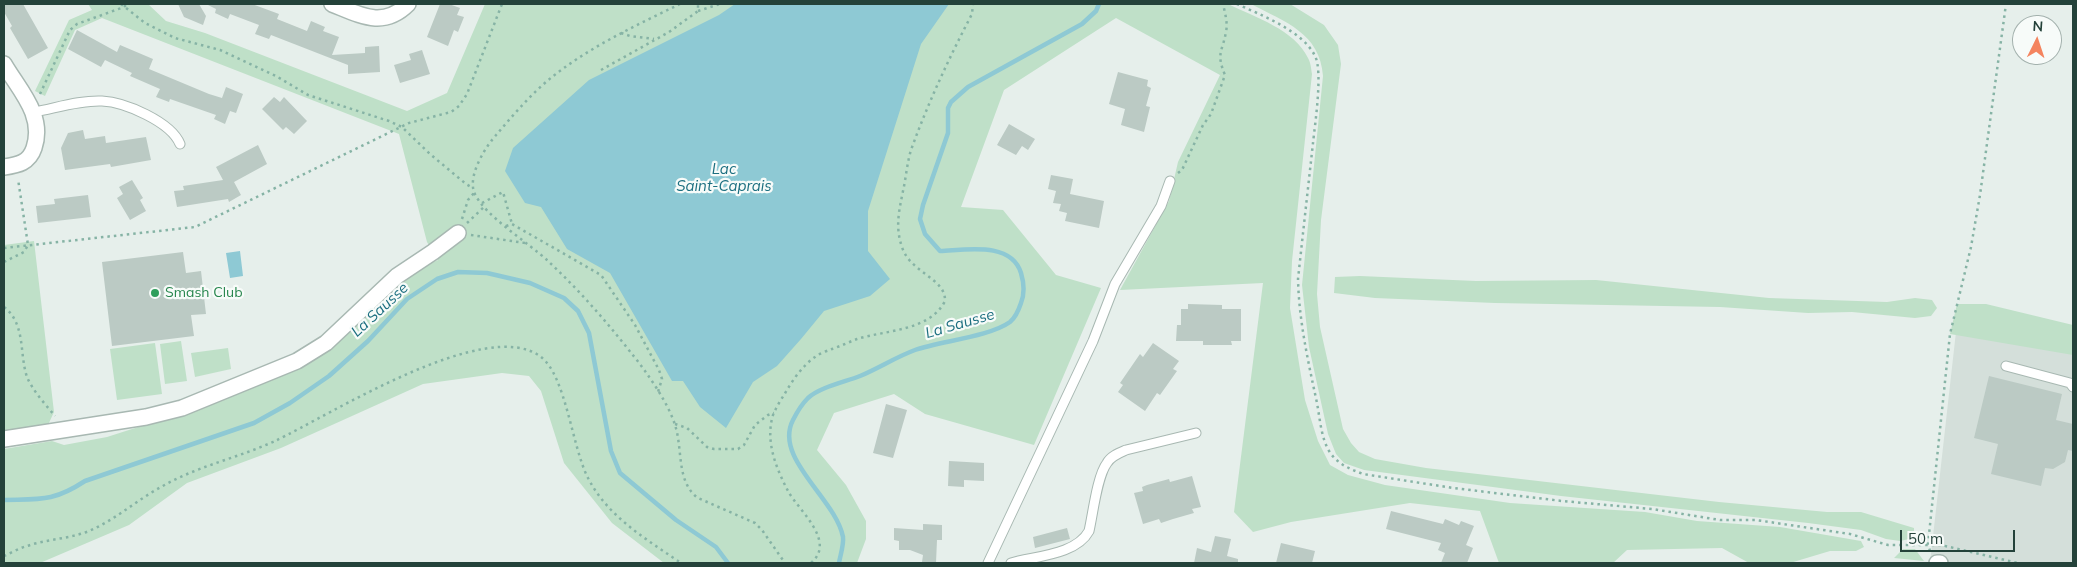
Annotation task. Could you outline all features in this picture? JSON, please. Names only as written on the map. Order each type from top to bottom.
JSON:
[{"type":"street","points":[[332,4],[372,18],[389,17],[402,10],[408,4]]},
{"type":"street","points":[[6,73],[34,112],[38,130],[35,146],[29,158],[10,166]]},
{"type":"street","points":[[4,440],[146,417],[182,408],[297,361],[326,343],[397,276],[458,233]]},
{"type":"lane","points":[[34,112],[91,101],[114,103],[157,120],[176,135],[180,144]]},
{"type":"lane","points":[[988,563],[1093,341],[1115,284],[1161,206],[1170,180]]},
{"type":"lane","points":[[2006,366],[2070,383],[2073,387]]},
{"type":"lane","points":[[1011,563],[1070,549],[1086,537],[1103,471],[1107,462],[1115,455],[1126,450],[1196,433]]},
{"type":"path","points":[[34,112],[38,97],[70,30],[77,24],[127,4]]},
{"type":"path","points":[[4,248],[195,226],[419,119],[451,112],[459,106],[466,94],[502,4]]},
{"type":"path","points":[[680,4],[606,40],[552,76],[522,105],[482,153],[476,169],[473,188],[474,193],[484,207],[559,271],[608,323],[637,360],[658,392],[675,424],[684,482],[690,492],[698,498],[755,523],[762,530],[784,563]]},
{"type":"path","points":[[698,4],[698,11]]},
{"type":"path","points":[[601,70],[656,40],[698,11],[720,4]]},
{"type":"path","points":[[811,563],[818,554],[819,539],[806,513],[789,493],[773,456],[770,442],[770,427],[774,413],[802,368],[816,356],[858,339],[911,326],[933,316],[945,301],[944,291],[940,285],[914,267],[904,254],[898,235],[897,220],[911,151],[942,72],[972,14],[973,4]]},
{"type":"path","points":[[1170,180],[1182,170],[1203,125],[1211,114],[1225,75],[1220,62],[1220,51],[1227,31],[1223,4]]},
{"type":"path","points":[[1237,4],[1291,32],[1306,44],[1316,56],[1318,73],[1316,110],[1298,278],[1299,305],[1301,327],[1325,441],[1337,461],[1351,470],[1364,474],[1453,488],[1652,509],[1720,520],[1756,520],[1850,534],[1888,545],[1928,544],[2018,563]]},
{"type":"path","points":[[1928,544],[1943,386],[1950,334],[1976,221],[2006,4]]},
{"type":"path","points":[[123,5],[145,23],[175,38],[220,50],[276,76],[308,95],[402,127],[430,154],[473,188]]},
{"type":"path","points":[[621,33],[656,40]]},
{"type":"path","points":[[4,262],[24,252],[28,245],[10,166]]},
{"type":"path","points":[[482,203],[502,192],[512,224],[601,276],[636,325],[659,370],[662,379],[658,392]]},
{"type":"path","points":[[458,233],[468,200],[474,193]]},
{"type":"path","points":[[458,233],[484,207]]},
{"type":"path","points":[[506,226],[512,224]]},
{"type":"path","points":[[458,233],[526,243]]},
{"type":"path","points":[[4,307],[16,321],[21,336],[27,376],[37,394],[58,420],[60,431]]},
{"type":"path","points":[[4,556],[27,546],[88,532],[107,522],[160,487],[186,474],[274,441],[387,384],[449,357],[482,348],[507,346],[526,348],[542,357],[556,375],[578,458],[589,480],[608,507],[632,528],[681,563]]},
{"type":"path","points":[[675,424],[687,428],[707,447],[714,449],[738,449],[744,445],[755,425],[768,415],[774,413]]},
{"type":"shaded area","points":[[1958,314],[2073,336],[2073,563],[1930,563]]},
{"type":"green space","points":[[88,4],[148,4],[166,21],[205,33],[407,111],[447,93],[485,4],[1228,4],[1262,19],[1284,32],[1302,48],[1310,64],[1312,74],[1292,261],[1290,308],[1305,400],[1318,441],[1330,465],[1348,475],[1385,485],[1510,503],[1645,512],[1697,521],[1780,527],[1861,541],[1864,547],[1856,551],[1830,551],[1790,563],[1749,563],[1722,548],[1627,550],[1613,563],[1499,563],[1480,511],[1410,503],[1291,522],[1253,532],[1234,512],[1263,283],[1120,290],[1169,201],[1178,162],[1220,75],[1116,18],[1004,90],[961,207],[1003,210],[1056,275],[1101,288],[1034,445],[925,414],[894,394],[834,413],[817,450],[846,485],[866,521],[866,539],[857,563],[664,563],[612,523],[564,463],[541,391],[529,376],[502,373],[423,384],[281,448],[187,483],[129,525],[40,563],[4,563],[4,449],[52,441],[64,445],[107,437],[226,399],[310,358],[411,272],[438,260],[427,242],[399,134],[102,18],[75,30],[45,96],[35,91],[69,20],[92,10]]},
{"type":"green space","points":[[1251,4],[1290,4],[1324,25],[1338,45],[1341,64],[1321,220],[1317,294],[1320,327],[1343,429],[1359,452],[1375,459],[1426,468],[1719,502],[1827,512],[1861,512],[1914,528],[1914,538],[1900,541],[1886,539],[1861,530],[1561,496],[1364,470],[1344,463],[1336,454],[1328,434],[1309,347],[1302,285],[1323,76],[1320,61],[1308,39],[1299,31],[1288,23]]},
{"type":"green space","points":[[34,241],[54,412],[48,425],[4,432],[4,245]]},
{"type":"green space","points":[[1360,276],[1476,281],[1596,280],[1769,298],[1887,302],[1915,298],[1932,300],[1937,308],[1931,316],[1915,318],[1852,312],[1808,313],[1720,307],[1495,303],[1375,298],[1334,293],[1335,277]]},
{"type":"green space","points":[[1957,304],[1986,304],[2073,325],[2073,355],[1950,334]]},
{"type":"green space","points":[[181,341],[187,381],[165,384],[160,344]]},
{"type":"green space","points":[[155,343],[162,394],[117,400],[110,349]]},
{"type":"green space","points":[[228,348],[231,369],[195,377],[191,353]]},
{"type":"green space","points":[[1903,549],[1915,549],[1924,561],[1894,558]]},
{"type":"water","name":"Lac Saint-Caprais","points":[[735,4],[949,4],[921,44],[868,211],[868,251],[890,279],[870,296],[824,311],[777,366],[753,382],[726,428],[700,407],[683,381],[672,381],[610,273],[567,249],[541,207],[525,203],[505,171],[513,148],[589,80],[719,15]]},
{"type":"water","points":[[240,251],[243,276],[230,278],[226,253]]},
{"type":"building","points":[[4,4],[23,4],[48,48],[28,59],[10,28],[12,26],[4,12]]},
{"type":"building","points":[[178,4],[199,4],[206,16],[203,25],[184,17]]},
{"type":"building","points":[[206,4],[252,4],[279,14],[277,19],[307,31],[311,21],[325,27],[323,31],[339,37],[332,55],[365,53],[365,47],[379,46],[380,72],[348,74],[348,65],[271,35],[269,39],[255,34],[259,25],[230,14],[228,19],[215,13],[216,9]]},
{"type":"building","points":[[440,4],[449,4],[460,8],[457,15],[464,17],[458,32],[454,30],[448,46],[427,37]]},
{"type":"building","points":[[77,30],[117,52],[120,45],[153,59],[149,69],[209,94],[222,98],[226,87],[243,94],[236,113],[230,111],[225,124],[214,119],[216,115],[170,99],[169,102],[156,97],[160,89],[130,76],[132,73],[105,60],[101,67],[68,49]]},
{"type":"building","points":[[422,50],[430,74],[400,83],[394,65],[411,60],[409,54]]},
{"type":"building","points":[[1118,72],[1148,80],[1147,86],[1151,88],[1146,106],[1150,107],[1144,132],[1121,125],[1125,109],[1109,104]]},
{"type":"building","points":[[274,97],[280,102],[284,97],[307,121],[294,134],[286,127],[283,130],[262,109]]},
{"type":"building","points":[[1009,124],[1035,139],[1028,150],[1022,146],[1016,155],[997,145]]},
{"type":"building","points":[[83,130],[85,139],[105,136],[106,143],[146,137],[151,160],[111,167],[110,164],[65,170],[61,148],[68,133]]},
{"type":"building","points":[[258,145],[267,164],[234,182],[241,195],[229,202],[228,199],[177,207],[174,191],[184,190],[183,186],[223,180],[216,167]]},
{"type":"building","points":[[1051,175],[1073,179],[1070,194],[1104,201],[1099,228],[1065,221],[1067,213],[1059,211],[1061,204],[1053,203],[1056,191],[1048,189]]},
{"type":"building","points":[[132,180],[143,198],[140,200],[146,211],[130,220],[117,198],[123,194],[119,187]]},
{"type":"building","points":[[88,195],[91,217],[38,223],[36,206],[55,204],[54,199]]},
{"type":"building","name":"Smash Club","points":[[183,252],[186,273],[201,271],[206,314],[191,315],[194,336],[112,346],[102,262]]},
{"type":"building","points":[[1188,304],[1222,305],[1222,309],[1241,309],[1241,341],[1231,341],[1232,345],[1203,345],[1203,341],[1176,341],[1177,325],[1181,325],[1181,309],[1188,309]]},
{"type":"building","points":[[1153,343],[1179,361],[1173,369],[1177,371],[1160,395],[1157,393],[1145,411],[1118,392],[1123,385],[1120,383],[1140,354],[1143,357]]},
{"type":"building","points":[[1989,376],[2062,394],[2056,420],[2073,424],[2073,451],[2068,450],[2065,462],[2053,469],[2045,468],[2041,486],[1991,474],[1998,444],[1974,438]]},
{"type":"building","points":[[886,404],[907,410],[893,458],[873,453]]},
{"type":"building","points":[[949,461],[984,463],[984,481],[964,480],[964,487],[948,486]]},
{"type":"building","points":[[1192,476],[1201,507],[1192,509],[1194,513],[1161,523],[1159,519],[1143,524],[1134,493],[1143,491],[1142,487],[1147,485],[1169,479],[1170,482]]},
{"type":"building","points":[[1391,511],[1443,524],[1445,519],[1459,525],[1461,521],[1474,526],[1466,545],[1473,548],[1467,563],[1441,563],[1445,553],[1438,550],[1441,543],[1386,529]]},
{"type":"building","points":[[923,524],[942,525],[942,540],[937,540],[936,563],[922,562],[923,555],[910,550],[899,550],[899,541],[894,540],[894,528],[923,530]]},
{"type":"building","points":[[1067,528],[1070,539],[1035,548],[1033,537]]},
{"type":"building","points":[[1215,536],[1231,539],[1227,556],[1238,559],[1238,563],[1194,563],[1197,548],[1211,552]]},
{"type":"building","points":[[1281,543],[1315,551],[1312,563],[1276,563]]},
{"type":"waterway","name":"La Sausse","points":[[839,563],[843,537],[838,523],[798,464],[791,449],[789,434],[793,420],[806,400],[819,391],[860,376],[915,350],[990,331],[1001,327],[1014,318],[1024,292],[1021,273],[1016,263],[1008,256],[986,250],[940,251],[925,234],[920,219],[948,133],[948,108],[951,102],[968,87],[1082,24],[1096,11],[1099,4]]},
{"type":"waterway","name":"La Sausse","points":[[4,500],[37,499],[55,496],[85,481],[254,423],[290,403],[329,376],[368,341],[407,299],[437,279],[458,272],[487,273],[530,283],[564,298],[578,311],[589,333],[611,451],[620,473],[676,520],[716,547],[728,563]]},
{"type":"place","name":"Smash Club","points":[[155,293]]}]
